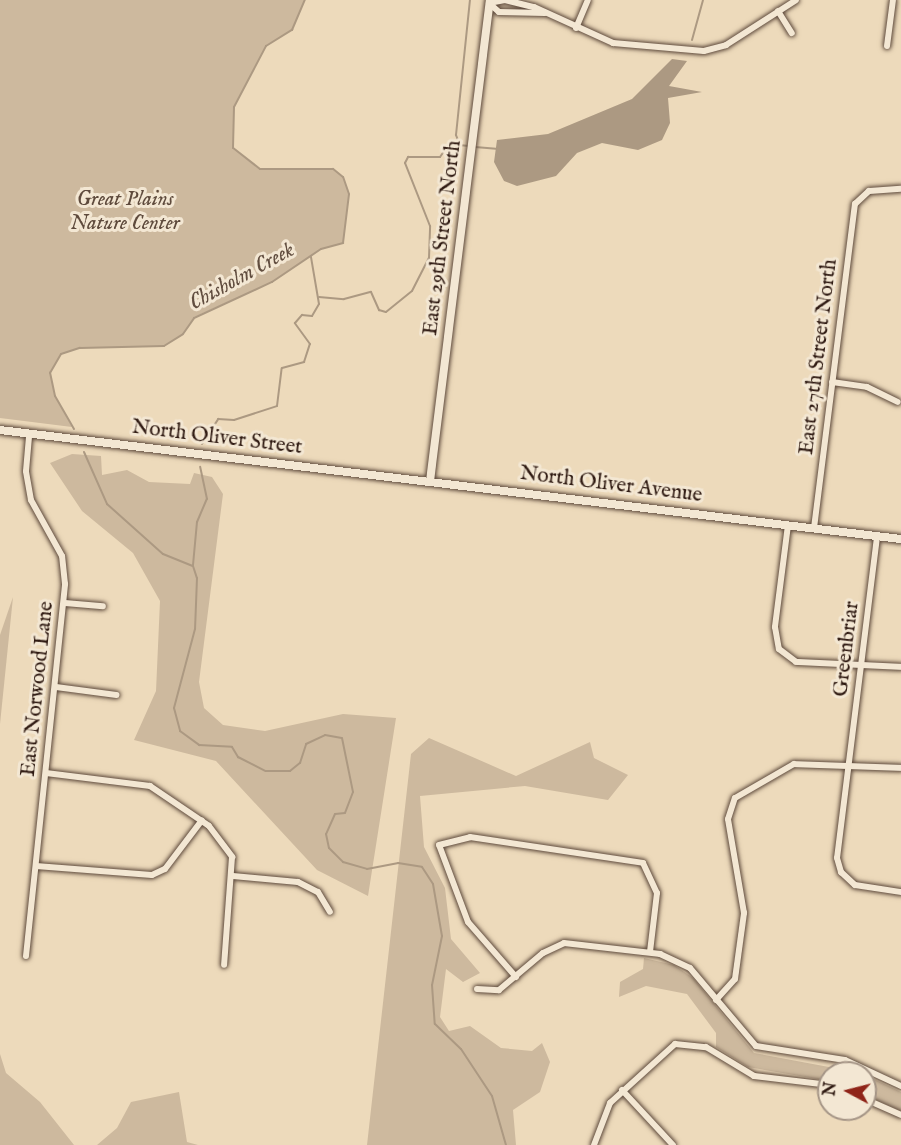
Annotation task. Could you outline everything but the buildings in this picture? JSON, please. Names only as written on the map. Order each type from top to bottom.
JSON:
[{"type":"main road","name":"East 29th Street North","points":[[430,481],[489,2]]},
{"type":"main road","name":"North Oliver Street","points":[[0,430],[430,481]]},
{"type":"main road","name":"North Oliver Avenue","points":[[430,481],[788,525]]},
{"type":"main road","points":[[788,525],[901,539]]},
{"type":"street","points":[[576,28],[588,0]]},
{"type":"street","points":[[489,2],[518,2],[613,43],[704,51],[726,45],[796,0]]},
{"type":"street","points":[[887,46],[893,0]]},
{"type":"street","points":[[489,2],[499,12],[546,13]]},
{"type":"street","points":[[778,11],[792,33]]},
{"type":"street","name":"East 27th Street North","points":[[814,528],[855,204],[865,194],[901,189]]},
{"type":"street","points":[[832,382],[867,387],[897,402]]},
{"type":"street","name":"East Norwood Lane","points":[[26,956],[65,603],[62,556],[31,500],[26,471],[29,434]]},
{"type":"street","points":[[788,525],[775,627],[779,649],[796,662],[901,667]]},
{"type":"street","name":"Greenbriar","points":[[877,537],[838,866],[855,885],[901,892]]},
{"type":"street","points":[[65,603],[103,606]]},
{"type":"street","points":[[56,687],[116,695]]},
{"type":"street","points":[[716,1000],[730,988],[738,966],[744,885],[729,819],[741,793],[794,764],[901,768]]},
{"type":"street","points":[[46,773],[150,786],[202,820],[232,857],[234,876],[224,965]]},
{"type":"street","points":[[36,866],[152,875],[165,869],[202,820]]},
{"type":"street","points":[[516,977],[468,922],[439,845],[470,837],[643,863],[657,893],[650,952]]},
{"type":"street","points":[[234,876],[298,882],[318,892],[330,912]]},
{"type":"street","points":[[477,989],[499,990],[543,953],[564,943],[650,952],[690,968],[756,1046],[845,1060],[901,1086]]},
{"type":"street","points":[[594,1145],[601,1115],[622,1090],[665,1050],[692,1043],[754,1076],[817,1084]]},
{"type":"street","points":[[622,1090],[673,1145]]},
{"type":"street","points":[[877,1104],[901,1115]]},
{"type":"green space","name":"Great Plains Nature Center","points":[[0,0],[305,0],[292,30],[266,46],[234,106],[233,148],[260,169],[333,169],[343,177],[349,194],[343,243],[321,249],[272,282],[194,317],[183,334],[164,346],[80,348],[61,354],[50,373],[55,396],[72,427],[0,418]]},
{"type":"green space","points":[[72,454],[101,456],[102,475],[127,470],[149,482],[190,484],[194,473],[212,477],[223,494],[199,682],[204,708],[223,725],[265,731],[343,714],[396,718],[368,896],[317,870],[216,761],[134,740],[156,691],[160,601],[133,553],[82,511],[50,463]]},
{"type":"green space","points":[[13,597],[0,724],[0,635]]},
{"type":"green space","points":[[429,738],[516,776],[590,742],[594,758],[628,775],[608,800],[525,786],[420,796],[424,847],[445,888],[451,939],[480,973],[463,982],[446,969],[440,1017],[449,1031],[470,1026],[501,1048],[532,1051],[542,1043],[550,1062],[540,1092],[513,1110],[516,1145],[367,1145],[411,754]]},
{"type":"green space","points":[[644,958],[674,965],[693,978],[754,1053],[817,1065],[817,1079],[748,1067],[716,1047],[716,1033],[687,994],[646,986],[619,997],[620,982],[643,969]]},
{"type":"green space","points":[[0,1054],[6,1073],[40,1102],[74,1145],[0,1145]]},
{"type":"green space","points":[[877,1081],[901,1092],[901,1111],[877,1100]]},
{"type":"green space","points":[[179,1092],[187,1142],[198,1145],[97,1145],[117,1128],[131,1102]]},
{"type":"shaded area","points":[[672,59],[687,61],[669,86],[702,92],[668,98],[670,123],[662,140],[638,150],[602,143],[577,153],[556,176],[517,186],[504,181],[494,162],[497,140],[548,134],[632,99]]},
{"type":"waterway","name":"Chisholm Creek","points":[[74,429],[55,396],[50,373],[61,354],[80,348],[164,346],[183,334],[194,318],[272,282],[321,249],[343,243],[349,194],[343,177],[333,169],[260,169],[233,148],[234,107],[266,46],[292,30],[305,0]]},
{"type":"waterway","points":[[460,145],[456,135],[470,0]]},
{"type":"waterway","points":[[692,40],[703,0]]},
{"type":"waterway","points":[[319,297],[344,299],[371,292],[379,310],[386,312],[412,291],[429,258],[430,226],[405,163],[408,157],[440,157],[449,144],[469,146]]},
{"type":"waterway","points":[[475,147],[496,149]]},
{"type":"waterway","points":[[202,444],[218,419],[234,420],[277,406],[282,368],[304,362],[310,344],[295,323],[302,315],[312,316],[319,304],[311,257]]},
{"type":"waterway","points":[[84,452],[107,504],[163,554],[193,566],[197,578],[195,629],[174,708],[180,731],[199,745],[232,747],[238,757],[266,771],[290,771],[300,763],[306,744],[325,735],[342,738],[353,792],[345,813],[335,814],[326,834],[329,848],[343,862],[367,869],[398,863],[422,867],[433,884],[442,936],[432,985],[435,1024],[461,1049],[492,1096],[506,1145]]},
{"type":"waterway","points":[[193,565],[197,522],[207,499],[200,467]]}]
